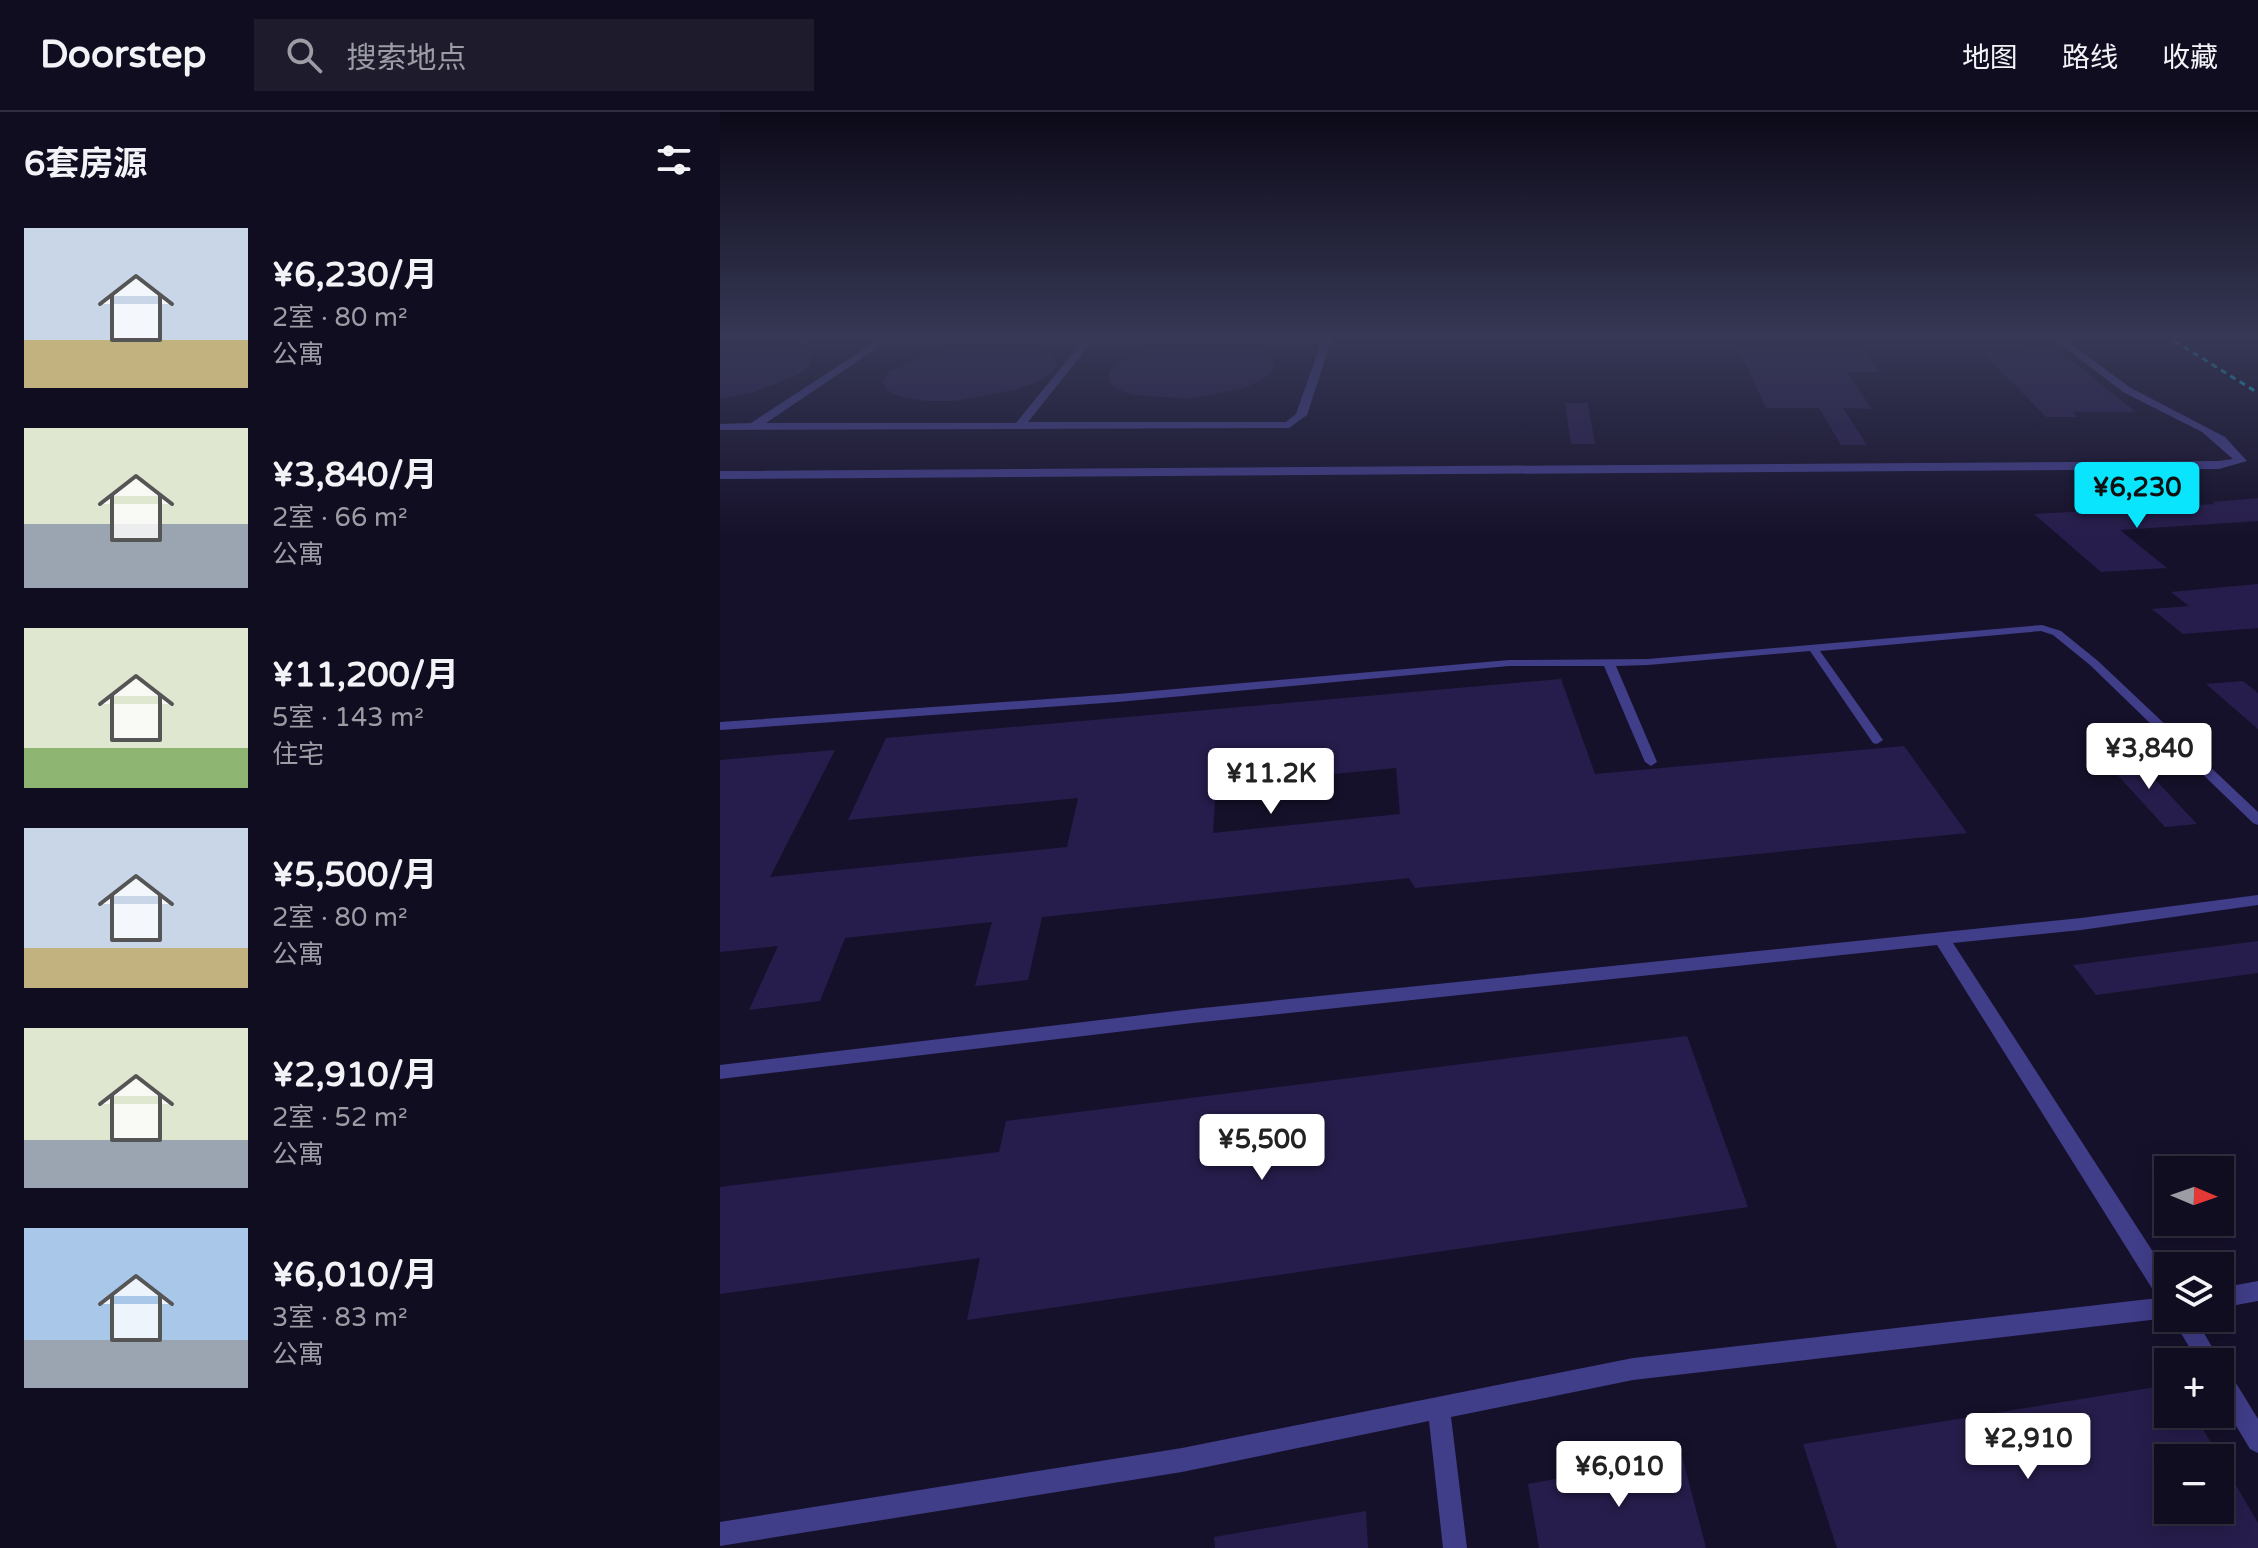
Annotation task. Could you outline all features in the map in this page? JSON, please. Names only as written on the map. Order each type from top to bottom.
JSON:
[{"type":"street","points":[[753,427],[790,402]]},
{"type":"street","points":[[1019,426],[1039,402]]},
{"type":"street","points":[[720,427],[1289,425],[1301,415],[1305,402]]},
{"type":"street","points":[[720,475],[2204,465],[2241,461],[2236,450],[2215,435],[2151,402]]},
{"type":"lane","points":[[720,726],[1134,697],[1509,663],[1648,662],[2042,628],[2057,633],[2094,663],[2258,820]]},
{"type":"lane","points":[[1813,648],[1877,740]]},
{"type":"lane","points":[[1608,661],[1651,762]]},
{"type":"lane","points":[[720,1072],[1193,1016],[1942,939],[2258,900]]},
{"type":"lane","points":[[1942,939],[2154,1272]]},
{"type":"lane","points":[[2234,1295],[2258,1291]]},
{"type":"lane","points":[[720,1534],[1182,1460],[1633,1369],[2154,1309]]},
{"type":"lane","points":[[2234,1401],[2258,1441]]},
{"type":"lane","points":[[1439,1409],[1455,1548]]},
{"type":"building","points":[[1763,402],[1867,402],[1872,409],[1843,408],[1867,445],[1841,445],[1819,408],[1766,408]]},
{"type":"building","points":[[2031,402],[2123,402],[2136,412],[2073,412],[2078,417],[2046,417]]},
{"type":"building","points":[[1565,403],[1588,403],[1595,444],[1571,444]]},
{"type":"building","points":[[2258,498],[2258,521],[2120,530],[2167,568],[2101,572],[2034,514],[2215,504],[2212,502]]},
{"type":"building","points":[[2258,584],[2258,628],[2183,634],[2152,609],[2189,606],[2171,592]]},
{"type":"building","points":[[1561,679],[1595,774],[1904,746],[1967,833],[1415,888],[1409,878],[1042,917],[1028,980],[975,986],[992,922],[845,938],[820,1001],[749,1010],[778,946],[720,952],[720,760],[835,750],[770,877],[1067,847],[1078,798],[848,820],[886,738]],"holes":[[[1396,768],[1400,814],[1213,833],[1216,785]]]},
{"type":"building","points":[[2243,681],[2258,693],[2258,729],[2206,684]]},
{"type":"building","points":[[2132,755],[2197,824],[2165,827],[2102,758]]},
{"type":"building","points":[[2258,941],[2258,973],[2096,995],[2073,965]]},
{"type":"building","points":[[1687,1036],[1748,1207],[967,1320],[980,1258],[720,1294],[720,1187],[999,1152],[1006,1121]]},
{"type":"building","points":[[2154,1387],[2154,1428],[2202,1428],[2212,1444],[2154,1444],[2154,1524],[2234,1524],[2234,1482],[2258,1523],[2258,1548],[1837,1548],[1803,1444]]},
{"type":"building","points":[[1682,1456],[1706,1548],[1539,1548],[1528,1484]]},
{"type":"building","points":[[1366,1511],[1368,1548],[1215,1548],[1214,1537]]}]
